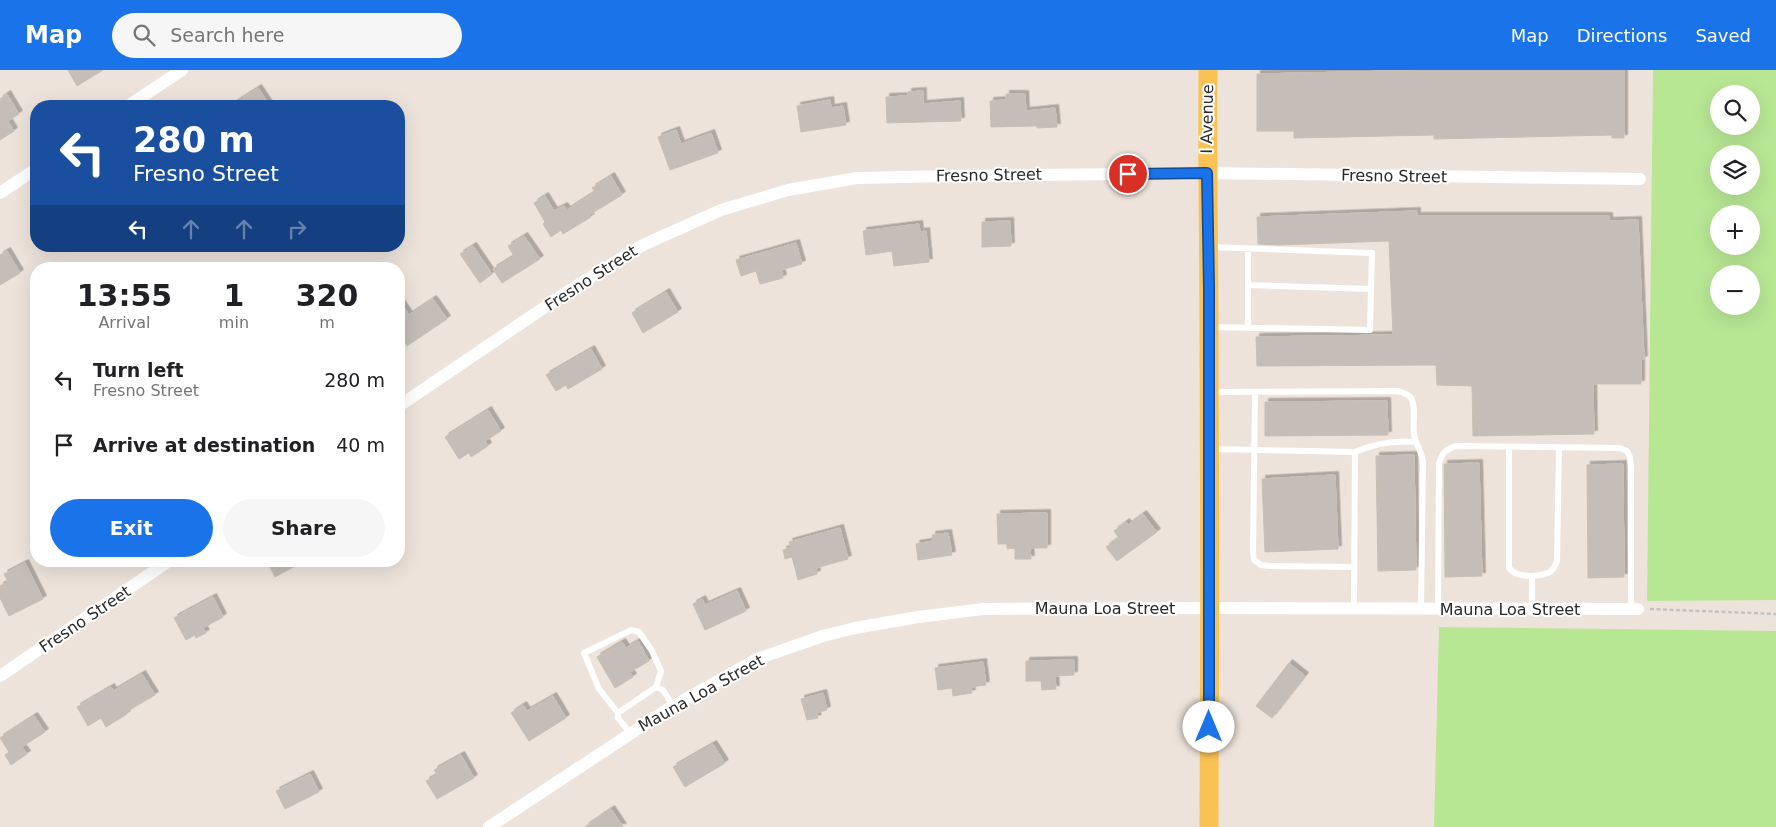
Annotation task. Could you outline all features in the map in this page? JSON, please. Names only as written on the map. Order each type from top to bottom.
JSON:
[{"type":"main road","name":"I Avenue","points":[[1208,70],[1207,173],[1210,392],[1209,827]]},
{"type":"street","points":[[137,100],[182,70]]},
{"type":"street","points":[[0,193],[30,172]]},
{"type":"street","name":"Fresno Street","points":[[405,402],[573,288],[643,245],[721,210],[788,190],[857,178],[1207,173],[1640,179]]},
{"type":"street","name":"Fresno Street","points":[[0,676],[160,567]]},
{"type":"street","name":"Mauna Loa Street","points":[[490,827],[630,733],[673,706],[757,659],[823,636],[855,628],[918,617],[983,609],[1635,609]]},
{"type":"lane","points":[[1209,247],[1372,253],[1370,330],[1209,327]]},
{"type":"lane","points":[[1248,249],[1248,328]]},
{"type":"lane","points":[[1248,286],[1371,289]]},
{"type":"lane","points":[[1210,392],[1398,391],[1406,393],[1411,397],[1416,442],[1422,454],[1423,462],[1421,608]]},
{"type":"lane","points":[[1255,392],[1254,560],[1261,565],[1269,566],[1354,567]]},
{"type":"lane","points":[[1210,449],[1355,452],[1372,444],[1390,441],[1416,442]]},
{"type":"lane","points":[[1438,609],[1439,464],[1441,454],[1448,448],[1457,446],[1619,448],[1627,451],[1631,467],[1635,609]]},
{"type":"lane","points":[[1509,447],[1509,568],[1514,573],[1532,576],[1549,574],[1555,568],[1557,561],[1559,447]]},
{"type":"lane","points":[[1354,608],[1355,452]]},
{"type":"lane","points":[[1532,576],[1532,609]]},
{"type":"lane","points":[[618,712],[656,687],[661,671],[639,632],[631,630],[584,653],[599,689],[618,712],[618,718],[630,733]]},
{"type":"lane","points":[[656,687],[663,690],[673,706]]},
{"type":"path","points":[[1635,609],[1776,614]]},
{"type":"green space","points":[[1653,70],[1776,70],[1776,600],[1647,601]]},
{"type":"green space","points":[[1439,627],[1776,631],[1776,827],[1434,827]]},
{"type":"building","points":[[68,70],[103,70],[77,86]]},
{"type":"building","points":[[1439,70],[1624,70],[1624,138],[1612,138],[1612,135],[1434,139],[1434,135],[1294,138],[1294,131],[1257,131],[1257,74]]},
{"type":"building","points":[[258,88],[266,100],[239,100]]},
{"type":"building","points":[[923,91],[923,104],[960,101],[961,121],[887,123],[886,97],[908,96],[908,92]]},
{"type":"building","points":[[7,94],[19,114],[8,121],[14,131],[0,140],[0,99]]},
{"type":"building","points":[[1006,94],[1025,94],[1026,111],[1055,108],[1057,127],[991,127],[990,101],[1006,100]]},
{"type":"building","points":[[830,100],[831,108],[843,106],[846,125],[801,132],[797,106]]},
{"type":"building","points":[[676,130],[681,144],[711,133],[718,153],[670,170],[658,137]]},
{"type":"building","points":[[611,176],[622,195],[589,215],[591,217],[563,234],[561,230],[551,237],[534,203],[545,196],[554,211],[564,206],[567,210],[595,192],[592,188]]},
{"type":"building","points":[[1417,211],[1417,216],[1609,216],[1609,221],[1638,220],[1644,359],[1641,360],[1641,384],[1593,384],[1594,434],[1473,436],[1472,386],[1437,385],[1436,365],[1257,366],[1256,337],[1393,335],[1389,241],[1258,244],[1257,217]]},
{"type":"building","points":[[1010,221],[1011,246],[982,247],[982,222]]},
{"type":"building","points":[[919,224],[920,232],[926,231],[929,262],[894,266],[892,251],[866,255],[863,231]]},
{"type":"building","points":[[524,236],[540,259],[502,283],[493,269],[514,256],[508,246]]},
{"type":"building","points":[[796,243],[802,264],[781,270],[783,278],[760,284],[756,271],[741,276],[736,260]]},
{"type":"building","points":[[473,246],[492,274],[480,283],[460,254]]},
{"type":"building","points":[[7,251],[20,273],[0,285],[0,255]]},
{"type":"building","points":[[666,292],[678,312],[643,333],[632,313]]},
{"type":"building","points":[[433,299],[447,319],[407,346],[405,343],[405,309],[409,315]]},
{"type":"building","points":[[591,349],[602,369],[568,389],[566,385],[556,391],[546,375]]},
{"type":"building","points":[[1387,401],[1388,435],[1265,436],[1265,402]]},
{"type":"building","points":[[488,410],[501,431],[485,441],[488,446],[471,457],[469,453],[459,459],[445,437]]},
{"type":"building","points":[[1414,455],[1416,570],[1378,571],[1376,456]]},
{"type":"building","points":[[1479,463],[1482,576],[1445,577],[1444,464]]},
{"type":"building","points":[[1623,464],[1624,577],[1588,578],[1587,465]]},
{"type":"building","points":[[1335,475],[1338,549],[1265,552],[1262,479]]},
{"type":"building","points":[[1047,513],[1047,548],[1030,548],[1031,559],[1015,559],[1015,548],[1007,549],[1007,544],[998,544],[997,514]]},
{"type":"building","points":[[1143,514],[1157,532],[1117,561],[1106,547],[1119,538],[1114,531],[1126,522],[1128,525]]},
{"type":"building","points":[[840,528],[848,559],[816,568],[817,574],[798,580],[792,557],[785,559],[783,550],[791,547],[789,542]]},
{"type":"building","points":[[948,533],[952,555],[918,560],[916,544],[933,541],[932,535]]},
{"type":"building","points":[[25,563],[43,599],[9,616],[0,598],[0,586],[8,582],[4,574]]},
{"type":"building","points":[[270,567],[294,567],[275,577]]},
{"type":"building","points":[[737,591],[746,611],[705,630],[693,604],[702,599],[705,605]]},
{"type":"building","points":[[213,597],[223,617],[203,628],[206,633],[196,638],[195,635],[186,640],[174,618]]},
{"type":"building","points":[[638,641],[649,661],[630,672],[633,677],[615,688],[597,657],[622,642],[626,648]]},
{"type":"building","points":[[1074,660],[1074,675],[1055,676],[1056,689],[1042,690],[1041,681],[1026,681],[1026,661]]},
{"type":"building","points":[[983,662],[986,685],[971,687],[972,693],[953,696],[952,688],[938,690],[935,668]]},
{"type":"building","points":[[1289,663],[1305,676],[1272,718],[1256,706]]},
{"type":"building","points":[[142,674],[155,695],[126,712],[127,714],[106,727],[101,718],[88,726],[77,707],[111,687],[113,691]]},
{"type":"building","points":[[823,693],[827,710],[816,713],[818,718],[807,720],[801,699]]},
{"type":"building","points":[[553,696],[566,718],[529,741],[511,713],[523,705],[527,711]]},
{"type":"building","points":[[34,716],[45,732],[22,747],[27,754],[11,765],[5,755],[9,752],[0,738]]},
{"type":"building","points":[[713,744],[725,763],[685,787],[673,767]]},
{"type":"building","points":[[461,755],[474,778],[437,799],[426,781],[437,775],[434,770]]},
{"type":"building","points":[[310,774],[319,792],[285,809],[276,791]]},
{"type":"building","points":[[611,809],[623,827],[585,827]]},
{"type":"route","points":[[1128,174],[1207,173],[1209,247],[1209,727]]}]
